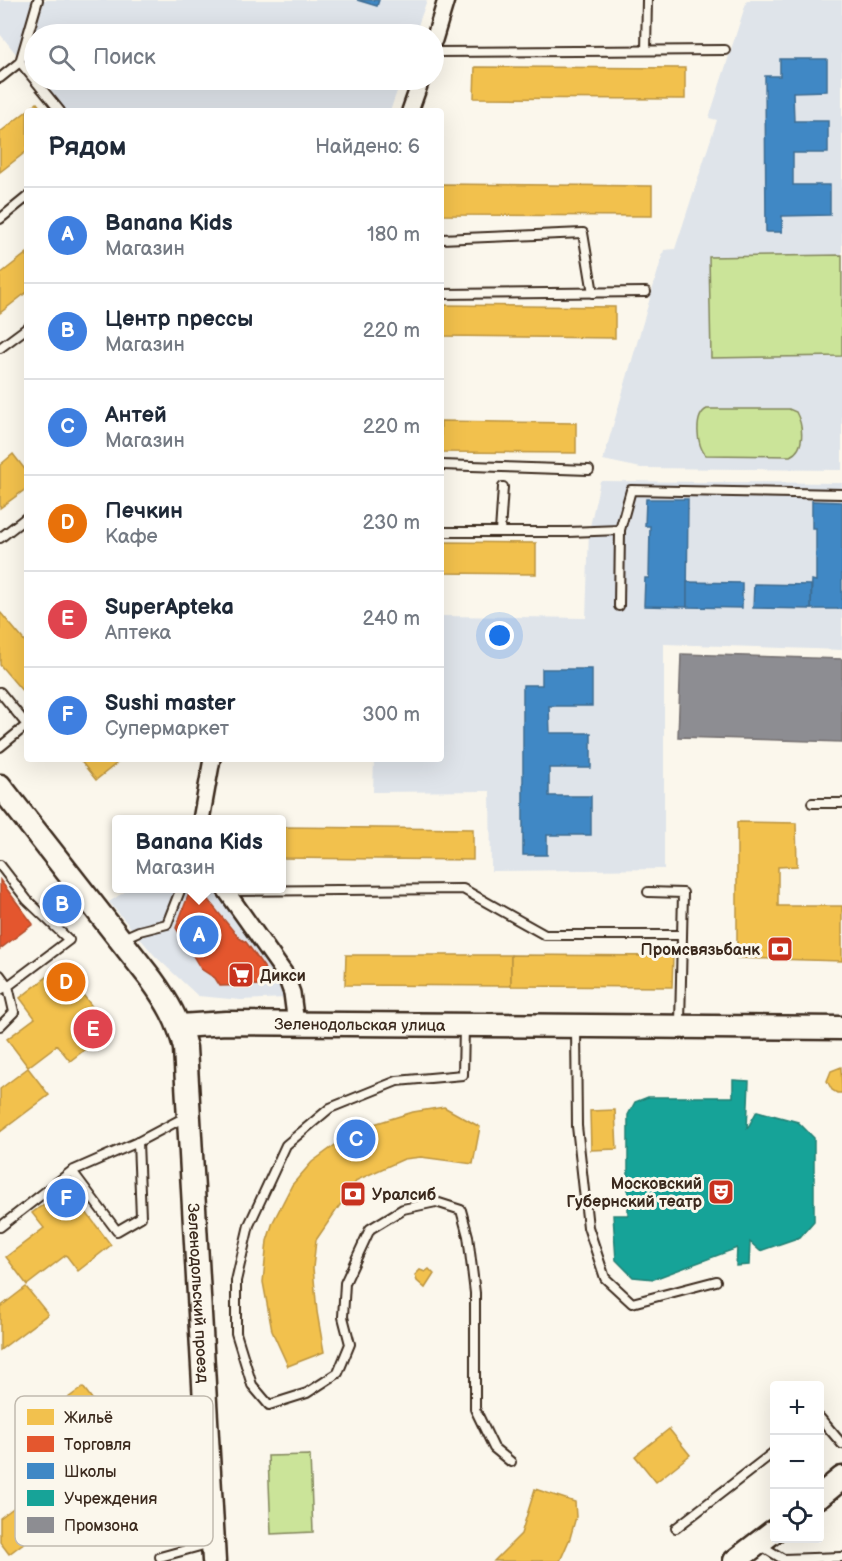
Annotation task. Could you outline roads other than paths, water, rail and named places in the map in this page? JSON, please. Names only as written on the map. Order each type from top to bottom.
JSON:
[{"type":"street","points":[[439,24],[446,0]]},
{"type":"street","points":[[411,108],[417,90]]},
{"type":"street","points":[[202,815],[211,762]]},
{"type":"street","points":[[0,786],[168,1002],[180,1026]]},
{"type":"street","points":[[227,893],[285,974],[292,993],[296,1024]]},
{"type":"street","name":"Зеленодольская улица","points":[[180,1026],[226,1023],[842,1028]]},
{"type":"street","name":"Зеленодольский проезд","points":[[180,1026],[185,1048],[204,1396]]},
{"type":"street","points":[[824,1492],[842,1478]]},
{"type":"street","points":[[735,1561],[766,1538]]},
{"type":"lane","points":[[31,24],[38,0]]},
{"type":"lane","points":[[646,50],[647,0]]},
{"type":"lane","points":[[0,78],[20,62],[24,48]]},
{"type":"lane","points":[[444,52],[724,50]]},
{"type":"lane","points":[[20,62],[24,67]]},
{"type":"lane","points":[[43,90],[58,108]]},
{"type":"lane","points":[[0,219],[24,199]]},
{"type":"lane","points":[[444,239],[583,233],[593,293]]},
{"type":"lane","points":[[444,294],[646,292]]},
{"type":"lane","points":[[0,348],[24,330]]},
{"type":"lane","points":[[444,465],[590,470]]},
{"type":"lane","points":[[500,532],[503,487]]},
{"type":"lane","points":[[619,606],[620,530],[631,490],[842,494]]},
{"type":"lane","points":[[0,538],[24,519]]},
{"type":"lane","points":[[444,532],[620,530]]},
{"type":"lane","points":[[0,692],[24,721]]},
{"type":"lane","points":[[0,747],[24,727]]},
{"type":"lane","points":[[812,802],[842,803]]},
{"type":"lane","points":[[0,866],[27,900],[69,940],[0,990]]},
{"type":"lane","points":[[286,890],[463,889],[545,935],[682,935]]},
{"type":"lane","points":[[648,892],[683,893],[680,1027]]},
{"type":"lane","points":[[120,939],[139,931],[167,924],[179,893]]},
{"type":"lane","points":[[0,975],[8,986],[14,1012],[0,1026]]},
{"type":"lane","points":[[464,1026],[464,1076],[397,1081],[330,1108],[286,1145],[249,1225],[236,1281],[236,1333],[252,1385],[269,1405],[308,1393],[338,1373],[350,1344],[343,1317],[345,1282],[370,1229],[403,1209],[436,1202],[461,1210],[468,1236],[475,1293],[475,1409],[494,1448],[511,1462]]},
{"type":"lane","points":[[576,1027],[577,1126],[588,1227],[605,1278],[632,1303],[716,1281]]},
{"type":"lane","points":[[0,1227],[72,1171],[138,1142],[188,1115]]},
{"type":"lane","points":[[72,1171],[117,1231],[141,1217],[138,1142]]},
{"type":"lane","points":[[824,1424],[842,1444]]},
{"type":"lane","points":[[676,1528],[770,1455]]},
{"type":"lane","points":[[766,1538],[783,1559],[842,1557]]},
{"type":"lane","points":[[160,1557],[213,1552]]},
{"type":"place","name":"Центр прессы","points":[[62,904]]},
{"type":"place","name":"Banana Kids","points":[[199,935]]},
{"type":"place","name":"Промсвязьбанк","points":[[780,949]]},
{"type":"place","name":"Дикси","points":[[241,975]]},
{"type":"place","name":"Печкин","points":[[66,982]]},
{"type":"place","name":"SuperApteka","points":[[93,1029]]},
{"type":"place","name":"Антей","points":[[356,1139]]},
{"type":"place","name":"Московский Губернский театр","points":[[721,1192]]},
{"type":"place","name":"Уралсиб","points":[[353,1194]]},
{"type":"place","name":"Sushi master","points":[[66,1198]]}]
